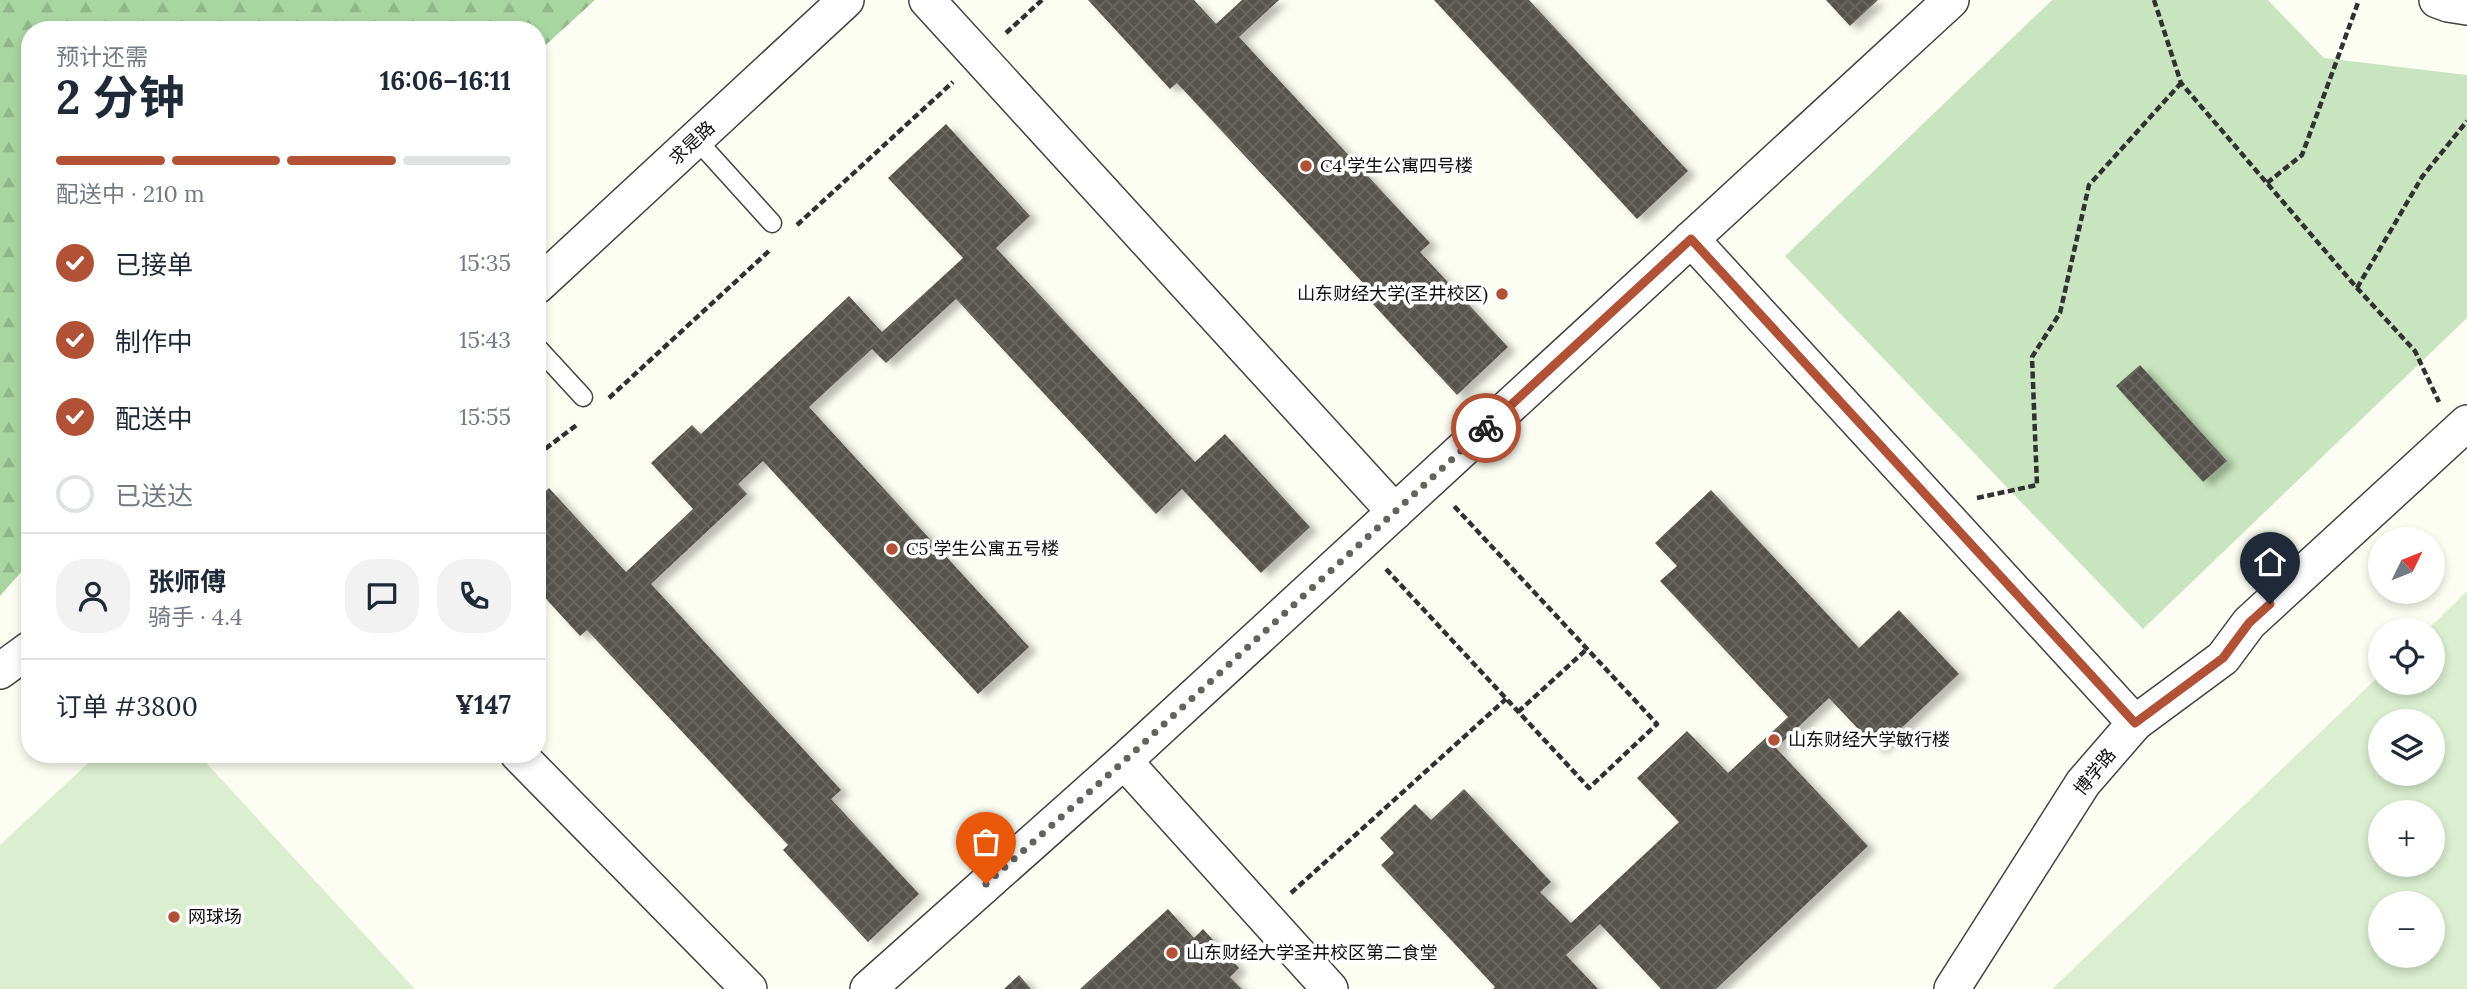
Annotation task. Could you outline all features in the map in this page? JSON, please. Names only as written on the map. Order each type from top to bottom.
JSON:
[{"type":"street","name":"求是路","points":[[546,278],[846,0]]},
{"type":"street","points":[[927,0],[1395,512]]},
{"type":"street","points":[[868,989],[1124,761],[1951,0]]},
{"type":"street","points":[[2437,0],[2467,6]]},
{"type":"street","points":[[1691,239],[2135,723]]},
{"type":"street","name":"博学路","points":[[1952,989],[2083,783],[2135,723],[2223,658],[2249,623],[2460,429]]},
{"type":"street","points":[[0,671],[21,656]]},
{"type":"street","points":[[1124,761],[1330,989]]},
{"type":"street","points":[[527,763],[749,989]]},
{"type":"lane","points":[[696,139],[772,223]]},
{"type":"lane","points":[[546,357],[583,397]]},
{"type":"path","points":[[795,227],[1042,0]]},
{"type":"path","points":[[2154,0],[2181,83],[2357,288],[2415,351],[2460,429]]},
{"type":"path","points":[[2267,183],[2302,155],[2359,0]]},
{"type":"path","points":[[1938,508],[2037,485],[2032,357],[2060,313],[2089,185],[2181,83]]},
{"type":"path","points":[[2357,288],[2422,177],[2467,121]]},
{"type":"path","points":[[605,402],[775,246]]},
{"type":"path","points":[[546,448],[586,418]]},
{"type":"path","points":[[1361,543],[1589,789],[1657,724],[1430,480]]},
{"type":"path","points":[[1518,712],[1587,649]]},
{"type":"path","points":[[1265,917],[1506,699]]},
{"type":"green space","points":[[0,0],[595,0],[546,45],[546,21],[21,21],[21,572],[0,596]]},
{"type":"green space","points":[[2052,0],[2268,0],[2324,58],[2467,75],[2467,318],[2143,629],[1785,256]]},
{"type":"green space","points":[[2467,591],[2467,989],[2052,989],[2368,686],[2368,695],[2445,695],[2445,618],[2439,618]]},
{"type":"green space","name":"网球场","points":[[88,763],[206,763],[415,989],[0,989],[0,845]]},
{"type":"building","name":"C4 学生公寓四号楼","points":[[1088,0],[1194,0],[1216,24],[1242,0],[1279,0],[1239,37],[1430,243],[1420,252],[1508,347],[1457,395],[1372,303],[1377,298],[1177,83],[1170,89]]},
{"type":"building","points":[[1434,0],[1529,0],[1688,171],[1637,219]]},
{"type":"building","points":[[1826,0],[1878,0],[1850,26]]},
{"type":"building","name":"C5 学生公寓五号楼","points":[[946,124],[1030,216],[996,248],[1195,462],[1225,434],[1310,527],[1261,573],[1182,489],[1156,514],[956,299],[886,363],[872,349],[809,407],[1029,647],[978,694],[763,461],[738,484],[747,494],[651,584],[841,790],[831,799],[919,894],[868,942],[783,850],[788,845],[587,630],[580,636],[546,599],[546,491],[549,488],[626,572],[693,509],[651,463],[692,425],[701,434],[849,296],[882,332],[963,258],[888,178]]},
{"type":"building","points":[[2140,365],[2227,461],[2203,482],[2116,386]]},
{"type":"building","name":"山东财经大学敏行楼","points":[[1711,490],[1859,648],[1899,610],[1959,674],[1878,750],[1829,698],[1776,748],[1868,846],[1716,989],[1661,989],[1600,924],[1566,955],[1598,989],[1493,989],[1495,987],[1381,865],[1394,853],[1380,838],[1415,804],[1431,820],[1464,789],[1551,882],[1540,892],[1571,923],[1679,822],[1637,778],[1687,731],[1728,773],[1788,717],[1660,581],[1677,566],[1655,543]]},
{"type":"building","name":"山东财经大学圣井校区第二食堂","points":[[1168,909],[1194,938],[1203,929],[1239,968],[1230,977],[1242,989],[1080,989]]},
{"type":"building","points":[[1019,975],[1031,989],[1004,989]]},
{"type":"way so far","points":[[986,884],[1124,761],[1486,428]]},
{"type":"place","name":"C4 学生公寓四号楼","points":[[1306,166]]},
{"type":"place","name":"山东财经大学(圣井校区)","points":[[1502,294]]},
{"type":"place","name":"C5 学生公寓五号楼","points":[[892,549]]},
{"type":"place","name":"山东财经大学敏行楼","points":[[1774,740]]},
{"type":"place","name":"网球场","points":[[174,917]]},
{"type":"place","name":"山东财经大学圣井校区第二食堂","points":[[1172,953]]},
{"type":"route","points":[[1486,428],[1691,239],[2135,723],[2223,658],[2249,623],[2270,604]]}]
